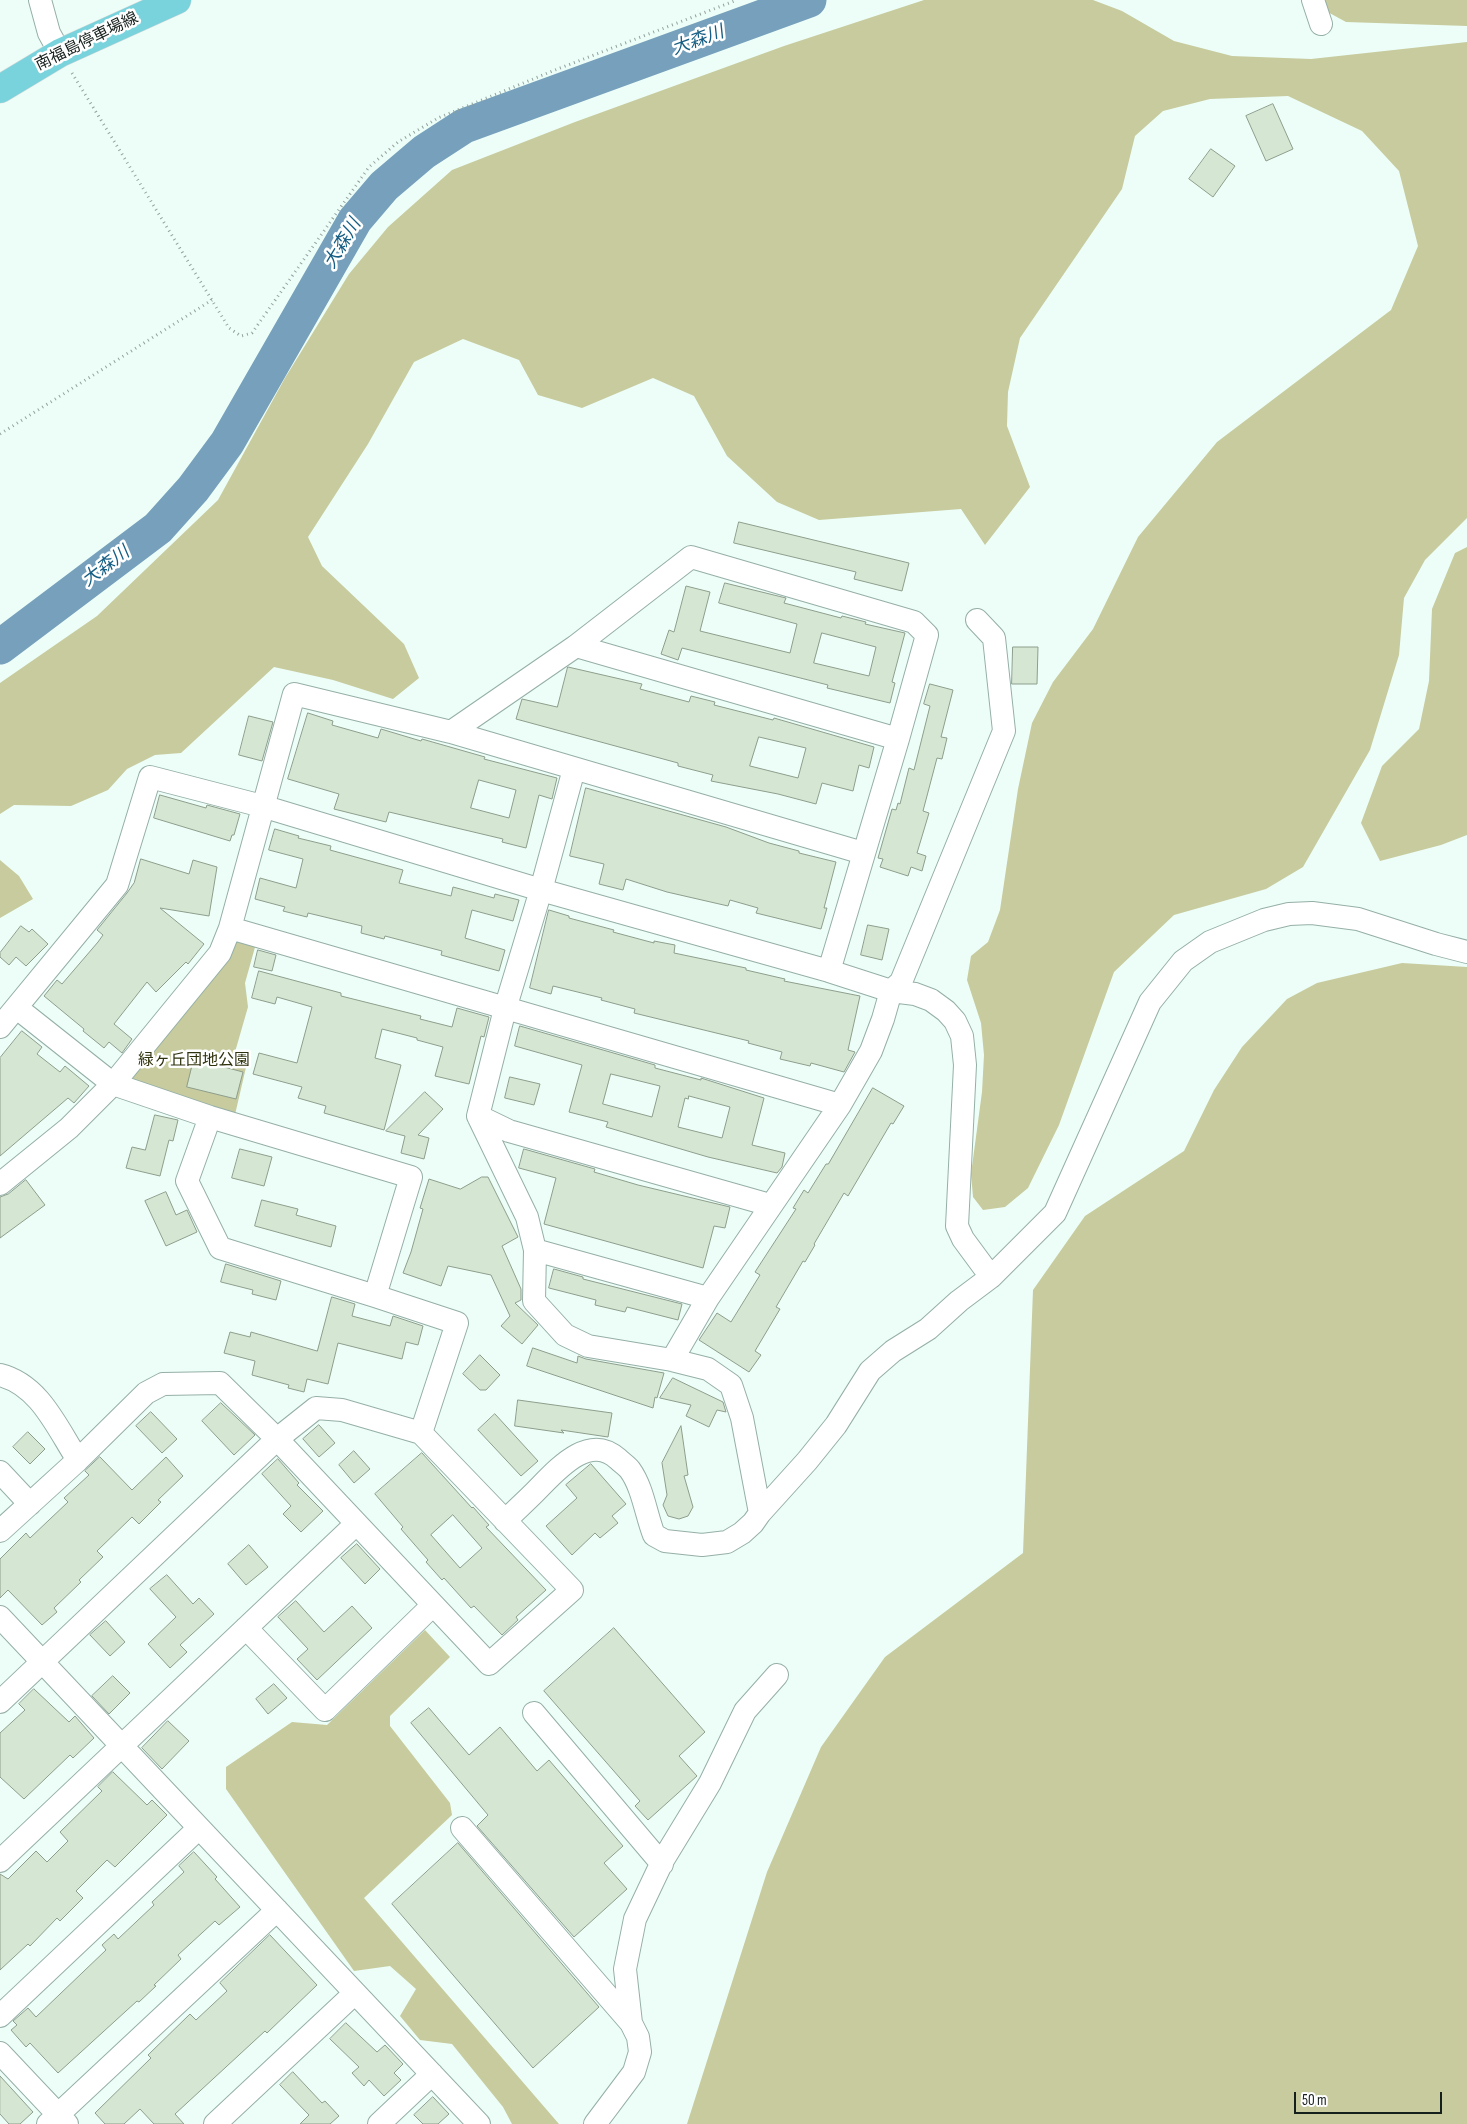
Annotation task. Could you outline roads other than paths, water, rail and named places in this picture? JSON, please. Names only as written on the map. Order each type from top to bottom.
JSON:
[{"type":"main road","name":"南福島停車場線","points":[[0,89],[60,53],[177,0]]},
{"type":"street","points":[[40,0],[49,33],[60,53]]},
{"type":"street","points":[[1313,0],[1321,24]]},
{"type":"street","points":[[451,732],[576,646],[691,557],[914,622],[927,635],[829,971]]},
{"type":"street","points":[[672,1360],[708,1298],[840,1105],[871,1051],[891,991],[901,982],[1004,731],[994,638],[977,620]]},
{"type":"street","points":[[576,646],[898,739]]},
{"type":"street","points":[[0,1184],[69,1128],[112,1084],[220,953],[230,928],[294,694],[451,732],[863,853]]},
{"type":"street","points":[[574,769],[541,890],[504,1009],[478,1116],[527,1217],[535,1250],[534,1301],[565,1335],[588,1346],[672,1360],[708,1369],[731,1385],[742,1418],[760,1513]]},
{"type":"street","points":[[0,1027],[117,885],[150,777],[262,806],[541,890],[829,971],[891,991],[915,994],[931,1000],[946,1011],[955,1021],[962,1036],[965,1065],[957,1226],[963,1240],[990,1277]]},
{"type":"street","points":[[504,1521],[557,1469],[574,1457],[589,1450],[602,1450],[614,1455],[630,1470],[654,1535],[665,1541],[702,1545],[727,1542],[753,1523],[836,1425],[870,1371],[893,1351],[928,1329],[959,1301],[990,1277],[1056,1213],[1150,1002],[1182,960],[1210,942],[1264,920],[1289,914],[1312,913],[1358,919],[1467,952]]},
{"type":"street","points":[[230,928],[840,1105]]},
{"type":"street","points":[[17,1008],[112,1084],[210,1117],[411,1177],[375,1296]]},
{"type":"street","points":[[478,1116],[509,1131],[770,1206]]},
{"type":"street","points":[[210,1117],[187,1181],[220,1248],[457,1323],[421,1433]]},
{"type":"street","points":[[535,1250],[708,1298]]},
{"type":"street","points":[[0,1375],[13,1378],[40,1399],[78,1460]]},
{"type":"street","points":[[0,1532],[78,1460],[146,1393],[163,1384],[220,1383],[277,1439],[489,1664],[572,1590],[421,1433],[342,1410],[316,1408],[277,1439],[0,1702]]},
{"type":"street","points":[[0,1472],[30,1504]]},
{"type":"street","points":[[0,1861],[356,1524]]},
{"type":"street","points":[[246,1628],[325,1710],[433,1605]]},
{"type":"street","points":[[0,1617],[479,2124]]},
{"type":"street","points":[[631,2023],[624,1969],[635,1919],[662,1864],[710,1783],[745,1711],[777,1675]]},
{"type":"street","points":[[534,1713],[662,1864]]},
{"type":"street","points":[[0,2016],[199,1828]]},
{"type":"street","points":[[462,1828],[631,2023],[638,2038],[640,2052],[634,2072],[595,2124]]},
{"type":"street","points":[[0,2053],[58,2121],[277,1910]]},
{"type":"street","points":[[215,2124],[355,1993]]},
{"type":"street","points":[[379,2124],[432,2074]]},
{"type":"waterway","name":"大森川","points":[[0,647],[158,528],[193,489],[227,443],[355,220],[384,186],[424,152],[464,126],[809,0]]},
{"type":"park label","name":"緑ヶ丘団地公園","points":[[194,1061]]}]
